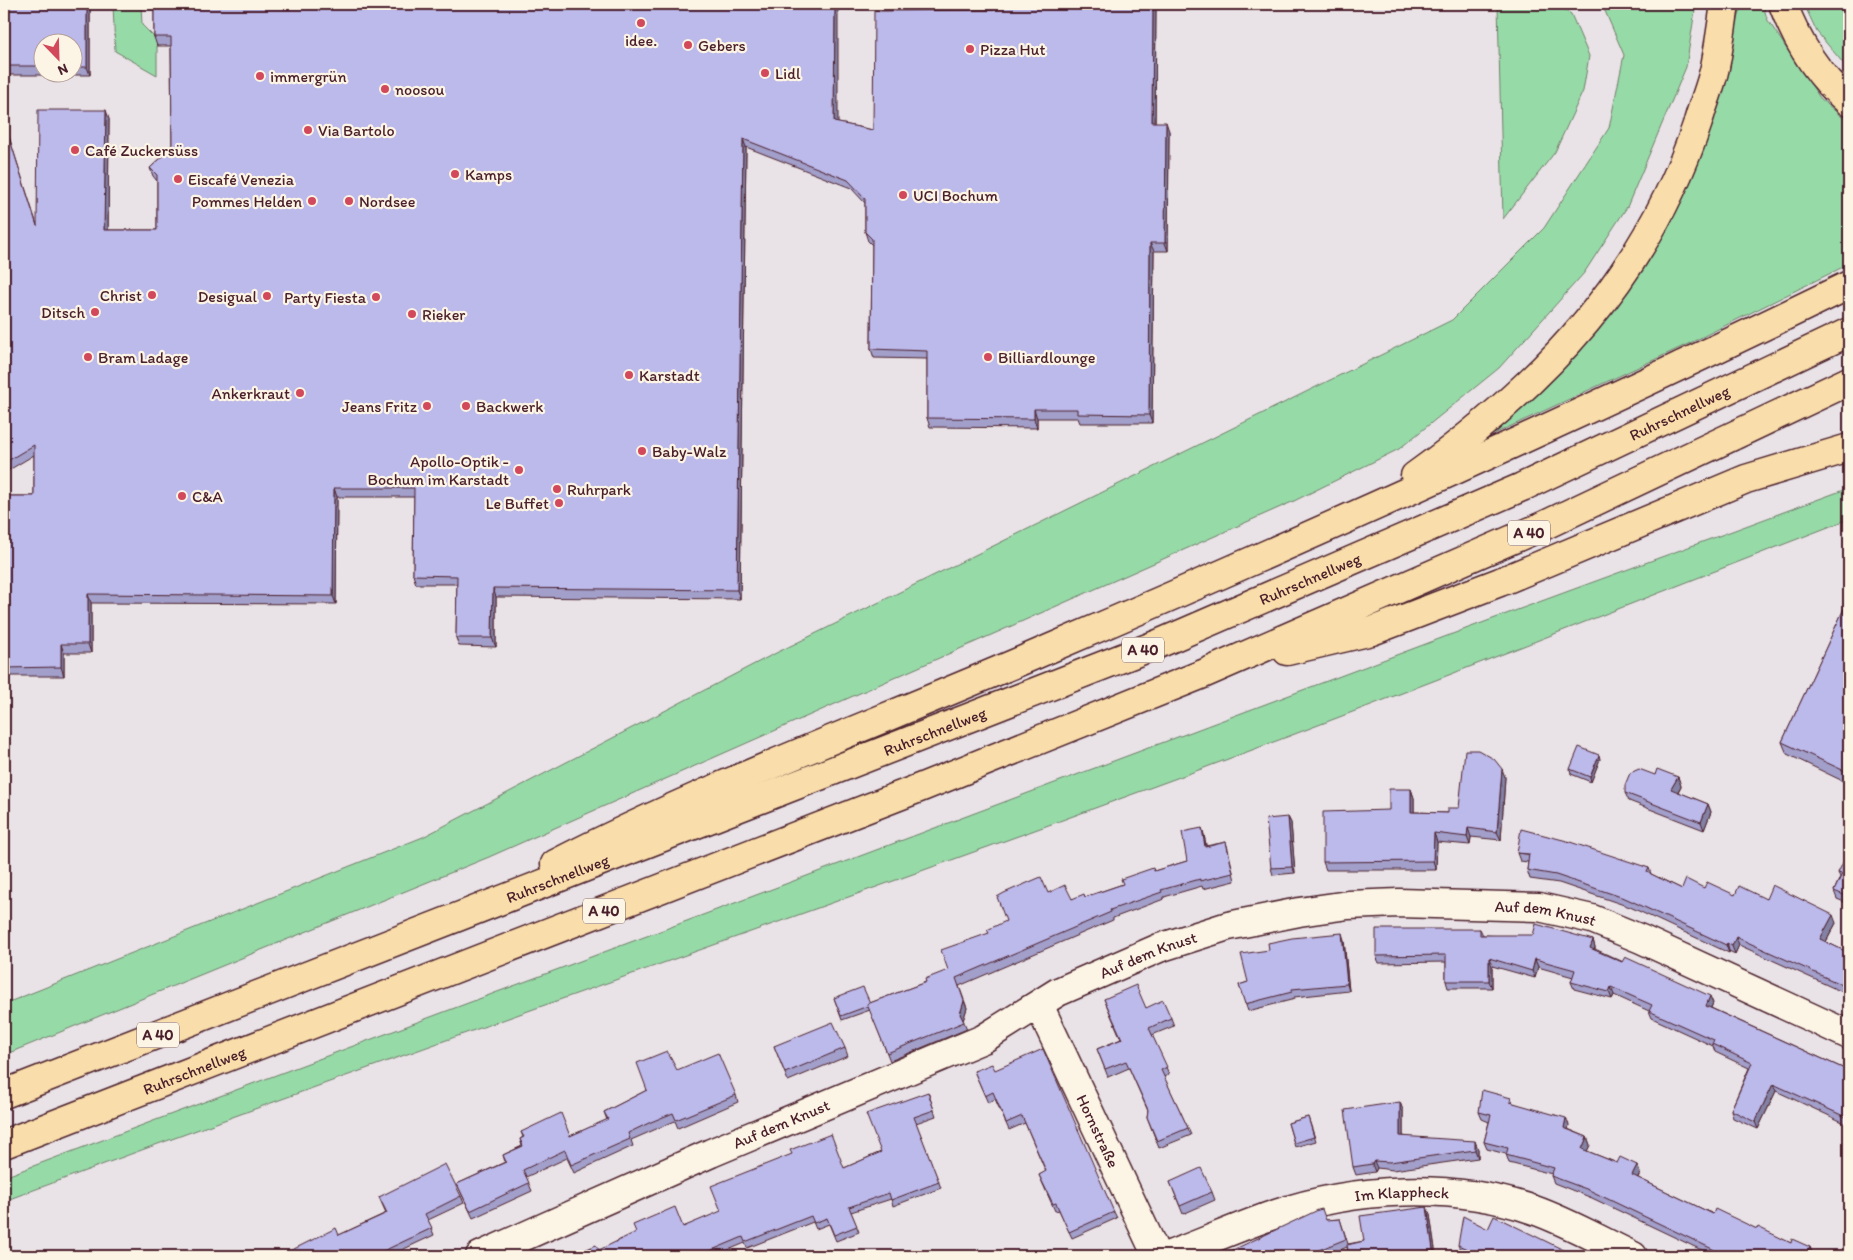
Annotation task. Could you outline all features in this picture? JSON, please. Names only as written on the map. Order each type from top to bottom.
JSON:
[{"type":"highway","points":[[1330,528],[1398,489],[1473,434],[1512,400],[1591,319],[1620,281],[1642,244],[1688,153],[1715,69],[1725,4]]},
{"type":"highway","points":[[1783,4],[1806,54],[1835,90],[1849,102]]},
{"type":"highway","points":[[421,932],[592,845],[674,806],[1046,651],[1330,528],[1552,427],[1849,285]]},
{"type":"highway","name":"Ruhrschnellweg","points":[[4,1094],[928,735],[1272,596],[1540,479],[1849,332]]},
{"type":"highway","name":"Ruhrschnellweg","points":[[4,1144],[922,787],[1203,674],[1543,526],[1849,382]]},
{"type":"highway","points":[[1706,496],[1849,428]]},
{"type":"highway","points":[[1203,674],[1236,663],[1372,630],[1500,582],[1706,496],[1782,468],[1849,448]]},
{"type":"street","name":"Auf dem Knust","points":[[480,1256],[720,1149],[983,1039],[1058,992],[1159,948],[1228,926],[1299,912],[1348,905],[1469,904],[1539,907],[1592,919],[1650,943],[1849,1035]]},
{"type":"street","name":"Hornstraße","points":[[1039,1005],[1157,1256]]},
{"type":"street","name":"Im Klappheck","points":[[1167,1256],[1274,1215],[1319,1202],[1390,1192],[1442,1193],[1501,1200],[1535,1210],[1634,1256]]},
{"type":"green space","points":[[113,4],[141,4],[142,25],[157,40],[157,75],[115,51]]},
{"type":"green space","points":[[1498,4],[1556,4],[1571,14],[1589,56],[1583,91],[1555,152],[1503,219]]},
{"type":"green space","points":[[1602,4],[1696,4],[1686,67],[1627,207],[1584,273],[1499,368],[1399,449],[1292,502],[489,857],[4,1055],[4,1004],[423,837],[768,657],[1452,320],[1544,228],[1609,128],[1624,55]]},
{"type":"green space","points":[[1742,4],[1763,4],[1767,19],[1820,98],[1849,123],[1849,264],[1688,344],[1494,434],[1547,386],[1594,330],[1718,98]]},
{"type":"green space","points":[[1804,4],[1849,4],[1849,70],[1817,32]]},
{"type":"green space","points":[[1849,488],[1849,519],[1446,676],[1285,738],[1054,823],[303,1091],[4,1201],[4,1177],[1471,627]]},
{"type":"building","points":[[4,4],[87,4],[87,67],[82,67],[82,32],[32,32],[32,66],[4,66]]},
{"type":"building","points":[[154,4],[835,4],[834,122],[873,130],[874,11],[994,10],[994,4],[1153,4],[1152,122],[1166,122],[1165,243],[1150,243],[1149,415],[1077,414],[1077,409],[1034,409],[1034,419],[927,418],[927,351],[871,349],[872,239],[865,232],[865,198],[848,180],[743,139],[737,590],[493,588],[492,638],[456,638],[457,576],[413,575],[414,488],[334,488],[333,596],[88,594],[88,644],[61,644],[61,667],[4,668],[4,496],[34,496],[34,445],[4,463],[4,121],[37,226],[38,110],[106,110],[104,230],[157,230],[157,175],[150,168],[172,148],[171,37],[154,37]]},
{"type":"building","points":[[1849,598],[1849,773],[1782,742]]},
{"type":"building","points":[[1579,747],[1599,755],[1590,777],[1570,769]]},
{"type":"building","points":[[1465,750],[1478,750],[1494,759],[1502,769],[1497,832],[1468,828],[1467,837],[1434,833],[1433,861],[1323,862],[1323,812],[1389,810],[1389,789],[1411,789],[1411,812],[1448,813],[1448,808],[1459,808]]},
{"type":"building","points":[[1639,769],[1655,775],[1657,769],[1678,777],[1671,789],[1708,804],[1701,822],[1625,793],[1625,785],[1630,773]]},
{"type":"building","points":[[1288,817],[1292,867],[1271,868],[1266,819]]},
{"type":"building","points":[[1202,828],[1205,847],[1226,842],[1233,873],[1200,881],[1200,879],[1161,890],[1162,892],[1110,910],[1111,912],[956,978],[964,1001],[960,1014],[964,1022],[887,1053],[867,1004],[926,982],[925,979],[948,970],[941,950],[989,933],[987,930],[1006,921],[997,897],[1041,877],[1048,893],[1065,885],[1072,899],[1084,894],[1085,897],[1123,884],[1121,879],[1153,868],[1154,871],[1187,861],[1182,832]]},
{"type":"building","points":[[1521,829],[1567,841],[1649,868],[1647,872],[1682,889],[1686,879],[1704,888],[1707,882],[1735,895],[1739,886],[1766,899],[1772,885],[1833,915],[1820,939],[1849,953],[1849,988],[1736,937],[1732,946],[1727,943],[1726,945],[1627,899],[1556,875],[1527,870],[1529,854],[1517,853]]},
{"type":"building","points":[[1847,854],[1849,855],[1849,897],[1834,891],[1842,874],[1838,873]]},
{"type":"building","points":[[1536,924],[1593,940],[1590,948],[1622,962],[1625,957],[1710,996],[1706,1006],[1849,1071],[1848,1118],[1773,1084],[1755,1122],[1731,1110],[1752,1063],[1712,1044],[1714,1040],[1649,1011],[1652,1005],[1611,987],[1609,992],[1571,982],[1575,970],[1535,959],[1532,971],[1489,958],[1489,981],[1446,981],[1446,955],[1376,956],[1376,929],[1480,929],[1480,935],[1533,935]]},
{"type":"building","points":[[1342,933],[1347,984],[1292,989],[1292,992],[1245,1004],[1239,985],[1248,982],[1241,954],[1269,950],[1268,943],[1292,938]]},
{"type":"building","points":[[1136,985],[1146,1008],[1163,1000],[1171,1018],[1149,1028],[1167,1067],[1161,1070],[1188,1128],[1157,1141],[1147,1117],[1148,1110],[1126,1061],[1105,1069],[1097,1049],[1122,1039],[1104,999]]},
{"type":"building","points":[[863,987],[870,1003],[867,1004],[868,1006],[841,1016],[834,998]]},
{"type":"building","points":[[833,1022],[845,1048],[785,1073],[774,1046]]},
{"type":"building","points":[[1043,1049],[1114,1212],[1069,1232],[1056,1203],[1053,1204],[1039,1175],[1046,1171],[1022,1116],[1006,1123],[993,1092],[985,1096],[974,1071],[992,1064],[995,1070]]},
{"type":"building","points":[[667,1051],[677,1070],[718,1053],[736,1095],[676,1120],[673,1113],[651,1122],[628,1133],[630,1139],[571,1165],[565,1150],[523,1170],[529,1183],[470,1211],[457,1184],[506,1162],[503,1155],[523,1146],[520,1139],[524,1137],[521,1132],[561,1113],[570,1136],[608,1119],[604,1112],[647,1090],[637,1063]]},
{"type":"building","points":[[1482,1090],[1511,1098],[1510,1102],[1566,1118],[1564,1128],[1587,1137],[1582,1149],[1617,1163],[1620,1157],[1637,1165],[1632,1175],[1713,1214],[1715,1209],[1791,1243],[1792,1239],[1810,1247],[1806,1256],[1727,1256],[1589,1190],[1551,1176],[1554,1168],[1506,1155],[1508,1148],[1484,1142],[1491,1115],[1479,1112]]},
{"type":"building","points":[[928,1092],[934,1110],[914,1117],[939,1182],[891,1200],[889,1193],[849,1207],[857,1226],[834,1235],[827,1218],[814,1223],[811,1216],[745,1242],[743,1237],[705,1253],[706,1256],[571,1256],[596,1245],[599,1250],[636,1232],[633,1225],[675,1207],[683,1227],[721,1211],[711,1186],[792,1154],[790,1150],[831,1134],[844,1168],[881,1152],[866,1114]]},
{"type":"building","points":[[1400,1102],[1400,1136],[1475,1141],[1475,1150],[1390,1162],[1374,1161],[1372,1164],[1353,1167],[1345,1110]]},
{"type":"building","points":[[1308,1117],[1314,1137],[1294,1143],[1288,1123]]},
{"type":"building","points":[[445,1164],[461,1196],[425,1214],[432,1228],[373,1256],[280,1256],[336,1228],[339,1235],[387,1213],[379,1197]]},
{"type":"building","points":[[1201,1168],[1212,1192],[1180,1206],[1170,1182]]},
{"type":"building","points":[[1427,1207],[1433,1250],[1383,1256],[1349,1256],[1347,1245],[1364,1241],[1360,1216]]},
{"type":"building","points":[[1322,1209],[1326,1220],[1340,1219],[1346,1239],[1304,1256],[1220,1256],[1318,1210]]},
{"type":"building","points":[[1463,1216],[1488,1229],[1494,1216],[1576,1256],[1483,1256],[1458,1245]]},
{"type":"place","name":"idee.","points":[[641,23]]},
{"type":"place","name":"Gebers","points":[[688,45]]},
{"type":"place","name":"Pizza Hut","points":[[970,49]]},
{"type":"place","name":"Lidl","points":[[765,73]]},
{"type":"place","name":"immergrün","points":[[260,76]]},
{"type":"place","name":"noosou","points":[[385,89]]},
{"type":"place","name":"Via Bartolo","points":[[308,130]]},
{"type":"place","name":"Café Zuckersüss","points":[[75,150]]},
{"type":"place","name":"Kamps","points":[[455,174]]},
{"type":"place","name":"Eiscafé Venezia","points":[[178,179]]},
{"type":"place","name":"UCI Bochum","points":[[903,195]]},
{"type":"place","name":"Pommes Helden","points":[[312,201]]},
{"type":"place","name":"Nordsee","points":[[349,201]]},
{"type":"place","name":"Christ","points":[[152,295]]},
{"type":"place","name":"Desigual","points":[[267,296]]},
{"type":"place","name":"Party Fiesta","points":[[376,297]]},
{"type":"place","name":"Ditsch","points":[[95,312]]},
{"type":"place","name":"Rieker","points":[[412,314]]},
{"type":"place","name":"Bram Ladage","points":[[88,357]]},
{"type":"place","name":"Billiardlounge","points":[[988,357]]},
{"type":"place","name":"Karstadt","points":[[629,375]]},
{"type":"place","name":"Ankerkraut","points":[[300,393]]},
{"type":"place","name":"Jeans Fritz","points":[[427,406]]},
{"type":"place","name":"Backwerk","points":[[466,406]]},
{"type":"place","name":"Baby-Walz","points":[[642,451]]},
{"type":"place","name":"Apollo-Optik - Bochum im Karstadt","points":[[519,470]]},
{"type":"place","name":"Ruhrpark","points":[[557,489]]},
{"type":"place","name":"C&A","points":[[182,496]]},
{"type":"place","name":"Le Buffet","points":[[559,503]]}]
